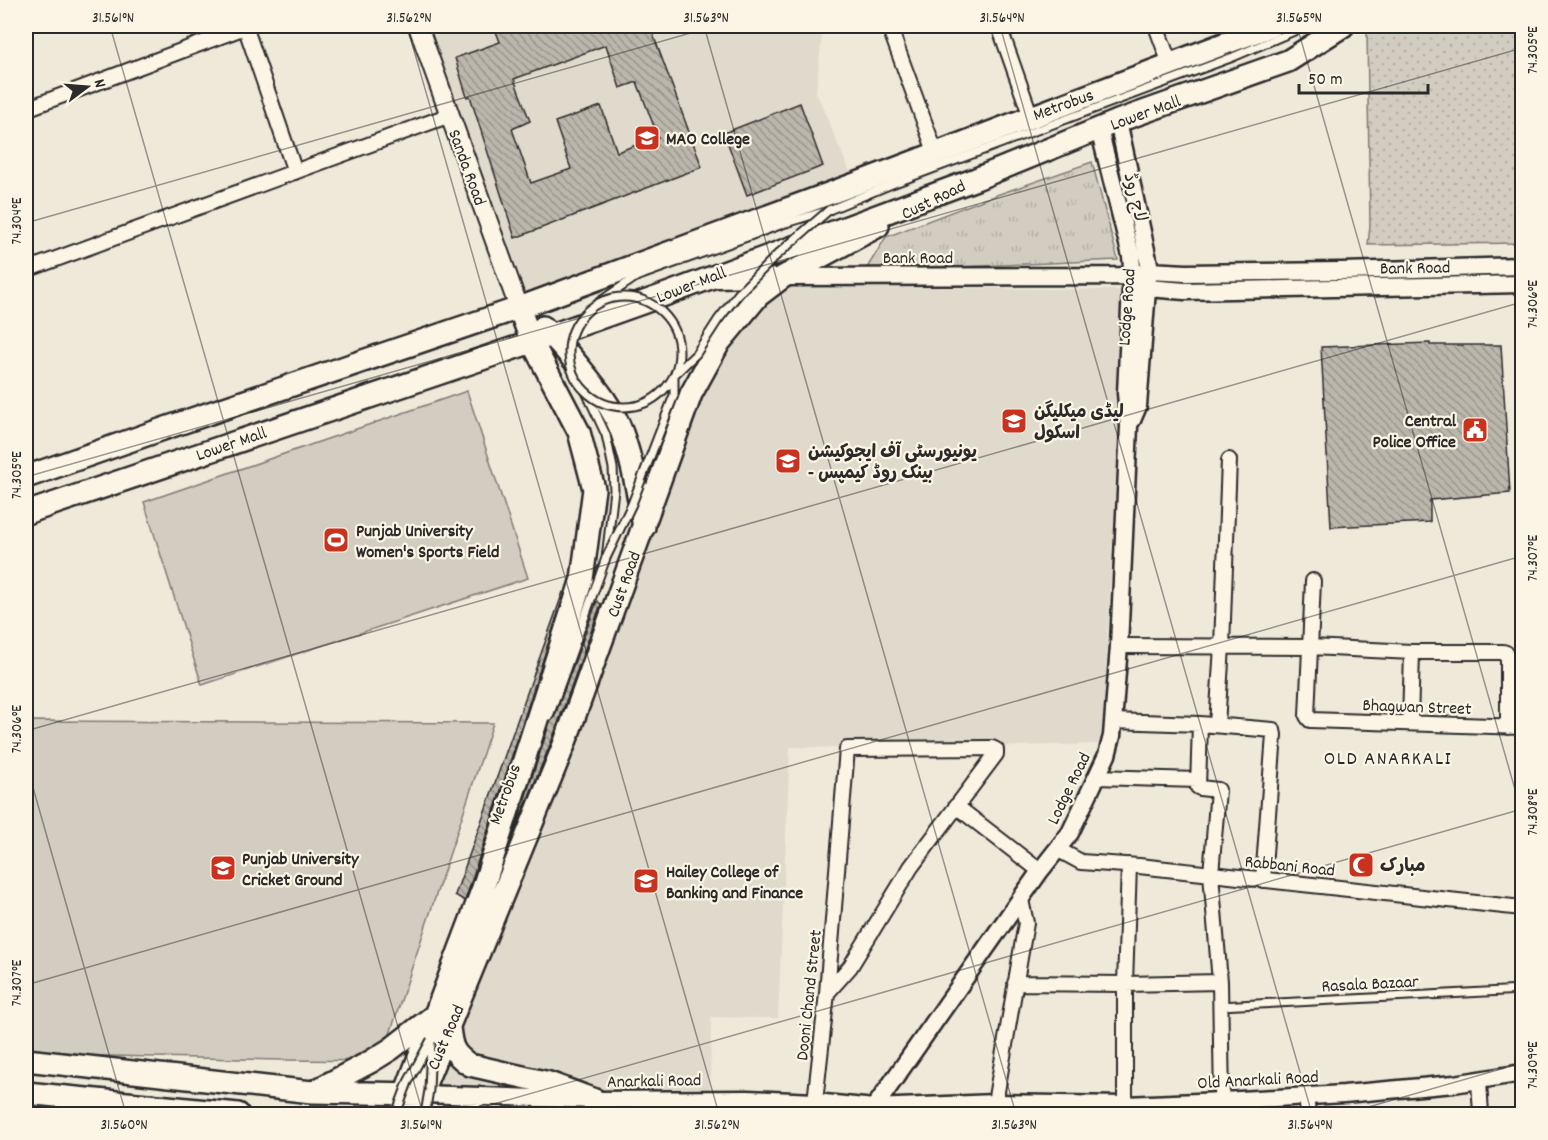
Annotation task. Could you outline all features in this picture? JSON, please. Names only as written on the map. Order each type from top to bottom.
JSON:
[{"type":"main road","name":"Sanda Road","points":[[418,26],[519,308]]},
{"type":"main road","name":"Lower Mall","points":[[26,477],[519,308],[936,154],[1271,26]]},
{"type":"main road","name":"Lower Mall","points":[[26,513],[667,294],[976,179],[1108,125],[1288,61],[1343,26]]},
{"type":"main road","name":"Cust Road","points":[[443,1020],[564,744],[691,394],[719,343],[758,296],[783,277],[878,226],[976,179]]},
{"type":"main road","points":[[519,308],[542,338],[590,379],[605,400],[622,431],[644,527]]},
{"type":"main road","name":"Cust Road","points":[[414,1106],[582,579],[594,489],[579,432],[542,338]]},
{"type":"main road","points":[[312,1092],[384,1053],[415,1031],[443,1020],[455,1052],[460,1059],[470,1065],[549,1083],[595,1100]]},
{"type":"main road","points":[[26,1060],[312,1092],[414,1106]]},
{"type":"main road","points":[[26,1093],[238,1114]]},
{"type":"street","points":[[26,109],[245,26],[295,172]]},
{"type":"street","points":[[889,26],[936,154]]},
{"type":"street","points":[[999,26],[1031,117]]},
{"type":"street","points":[[1156,26],[1170,64]]},
{"type":"street","points":[[26,270],[450,115]]},
{"type":"street","name":"Lodge Road","points":[[874,1108],[1040,871],[1070,833],[1107,755],[1112,736],[1119,646],[1129,426],[1138,406],[1143,333],[1143,279],[1148,255],[1108,125]]},
{"type":"street","name":"Bank Road","points":[[704,279],[783,277],[1143,279],[1186,273],[1522,266]]},
{"type":"street","name":"Bank Road","points":[[1143,279],[1185,291],[1522,284]]},
{"type":"street","points":[[1217,725],[1229,460]]},
{"type":"street","points":[[1311,647],[1313,581]]},
{"type":"street","points":[[1119,646],[1311,647],[1412,652],[1503,652],[1508,657],[1515,727]]},
{"type":"street","name":"Bhagwan Street","points":[[1311,647],[1307,716],[1310,720],[1515,727]]},
{"type":"street","points":[[1410,723],[1412,652]]},
{"type":"street","points":[[1113,721],[1200,724],[1273,730],[1263,880]]},
{"type":"street","points":[[1200,724],[1198,788],[1218,790],[1211,874],[1220,982],[1222,1101]]},
{"type":"street","name":"Dooni Chand Street","points":[[815,1102],[828,993],[847,749],[992,748],[996,750],[996,754],[956,806]]},
{"type":"street","points":[[1096,777],[1198,780]]},
{"type":"street","points":[[828,993],[850,967],[911,867],[956,806],[1040,871]]},
{"type":"street","name":"Rabbani Road","points":[[1058,849],[1081,862],[1129,865],[1522,908]]},
{"type":"street","points":[[1125,1105],[1125,984],[1129,865]]},
{"type":"street","points":[[995,1109],[1026,924],[1021,900]]},
{"type":"street","points":[[1015,983],[1220,982]]},
{"type":"street","name":"Old Anarkali Road","points":[[995,1109],[1125,1105],[1154,1109],[1222,1101],[1344,1094],[1479,1081],[1522,1073]]},
{"type":"street","points":[[1479,1081],[1481,1114]]},
{"type":"street","points":[[460,1114],[479,1096]]},
{"type":"street","name":"Anarkali Road","points":[[414,1106],[479,1096],[595,1100],[747,1099],[815,1102],[874,1108],[995,1109]]},
{"type":"street","points":[[1306,1096],[1308,1114]]},
{"type":"street","points":[[747,1099],[756,1102],[765,1114]]},
{"type":"street","points":[[857,1114],[874,1108]]},
{"type":"lane","name":"Metrobus","points":[[606,558],[614,490],[614,468],[606,435],[585,390],[574,376],[569,360],[570,342],[575,326],[585,312],[636,277],[783,224],[829,210],[903,180],[1233,57],[1306,26]]},
{"type":"lane","name":"Metrobus","points":[[585,390],[599,401],[616,406],[633,406],[650,400],[664,390],[674,375],[696,354],[739,293],[829,210]]},
{"type":"lane","name":"Metrobus","points":[[545,726],[606,558],[632,504],[674,396],[678,342],[672,326],[662,312],[649,302],[633,297],[615,297],[600,302]]},
{"type":"lane","name":"Metrobus","points":[[396,1114],[408,1082],[431,1040],[529,770]]},
{"type":"lane","name":"Rasala Bazaar","points":[[1220,1006],[1522,990]]},
{"type":"lane","name":"Metrobus","points":[[414,1106],[429,1090],[431,1040]]},
{"type":"shaded area","name":"MAO College","points":[[418,26],[823,26],[816,92],[855,184],[519,308]]},
{"type":"shaded area","points":[[782,283],[1126,290],[1104,733],[1100,744],[904,749],[790,747],[778,1018],[711,1017],[710,1093],[421,1094],[719,343]]},
{"type":"green space","points":[[1373,26],[1522,26],[1522,243],[1368,245],[1370,225],[1367,30]]},
{"type":"green space","points":[[1092,162],[1118,260],[865,271],[886,237],[985,199]]},
{"type":"green space","name":"Punjab University Women's Sports Field","points":[[467,391],[528,578],[202,685],[144,502]]},
{"type":"green space","points":[[26,721],[493,723],[381,1061],[26,1054]]},
{"type":"building","points":[[494,26],[650,26],[702,167],[515,238],[470,96],[467,97],[455,58],[500,42]],"holes":[[[606,45],[620,88],[637,82],[658,137],[617,152],[601,106],[555,122],[571,169],[531,183],[512,129],[530,121],[514,79]]]},
{"type":"building","points":[[800,103],[823,166],[747,195],[724,133]]},
{"type":"building","points":[[1430,343],[1430,345],[1501,345],[1510,493],[1430,500],[1430,522],[1331,527],[1321,347]]},
{"type":"building","points":[[563,592],[565,592],[465,901],[455,895]]},
{"type":"building","points":[[597,601],[601,604],[552,740],[513,835],[550,722],[554,718]]},
{"type":"place","name":"MAO College","points":[[647,138]]},
{"type":"place","name":"لیڈی میکلیگن اسکول","points":[[1014,421]]},
{"type":"place","name":"Central Police Office","points":[[1475,430]]},
{"type":"place","name":"یونیورسٹی آف ایجوکیشن - بینک روڈ کیمپس","points":[[788,461]]},
{"type":"place","name":"Punjab University Women's Sports Field","points":[[336,540]]},
{"type":"place","name":"مبارک","points":[[1361,865]]},
{"type":"place","name":"Punjab University Cricket Ground","points":[[223,868]]},
{"type":"place","name":"Hailey College of Banking and Finance","points":[[646,881]]},
{"type":"district","name":"OLD ANARKALI","points":[[1388,757]]}]
